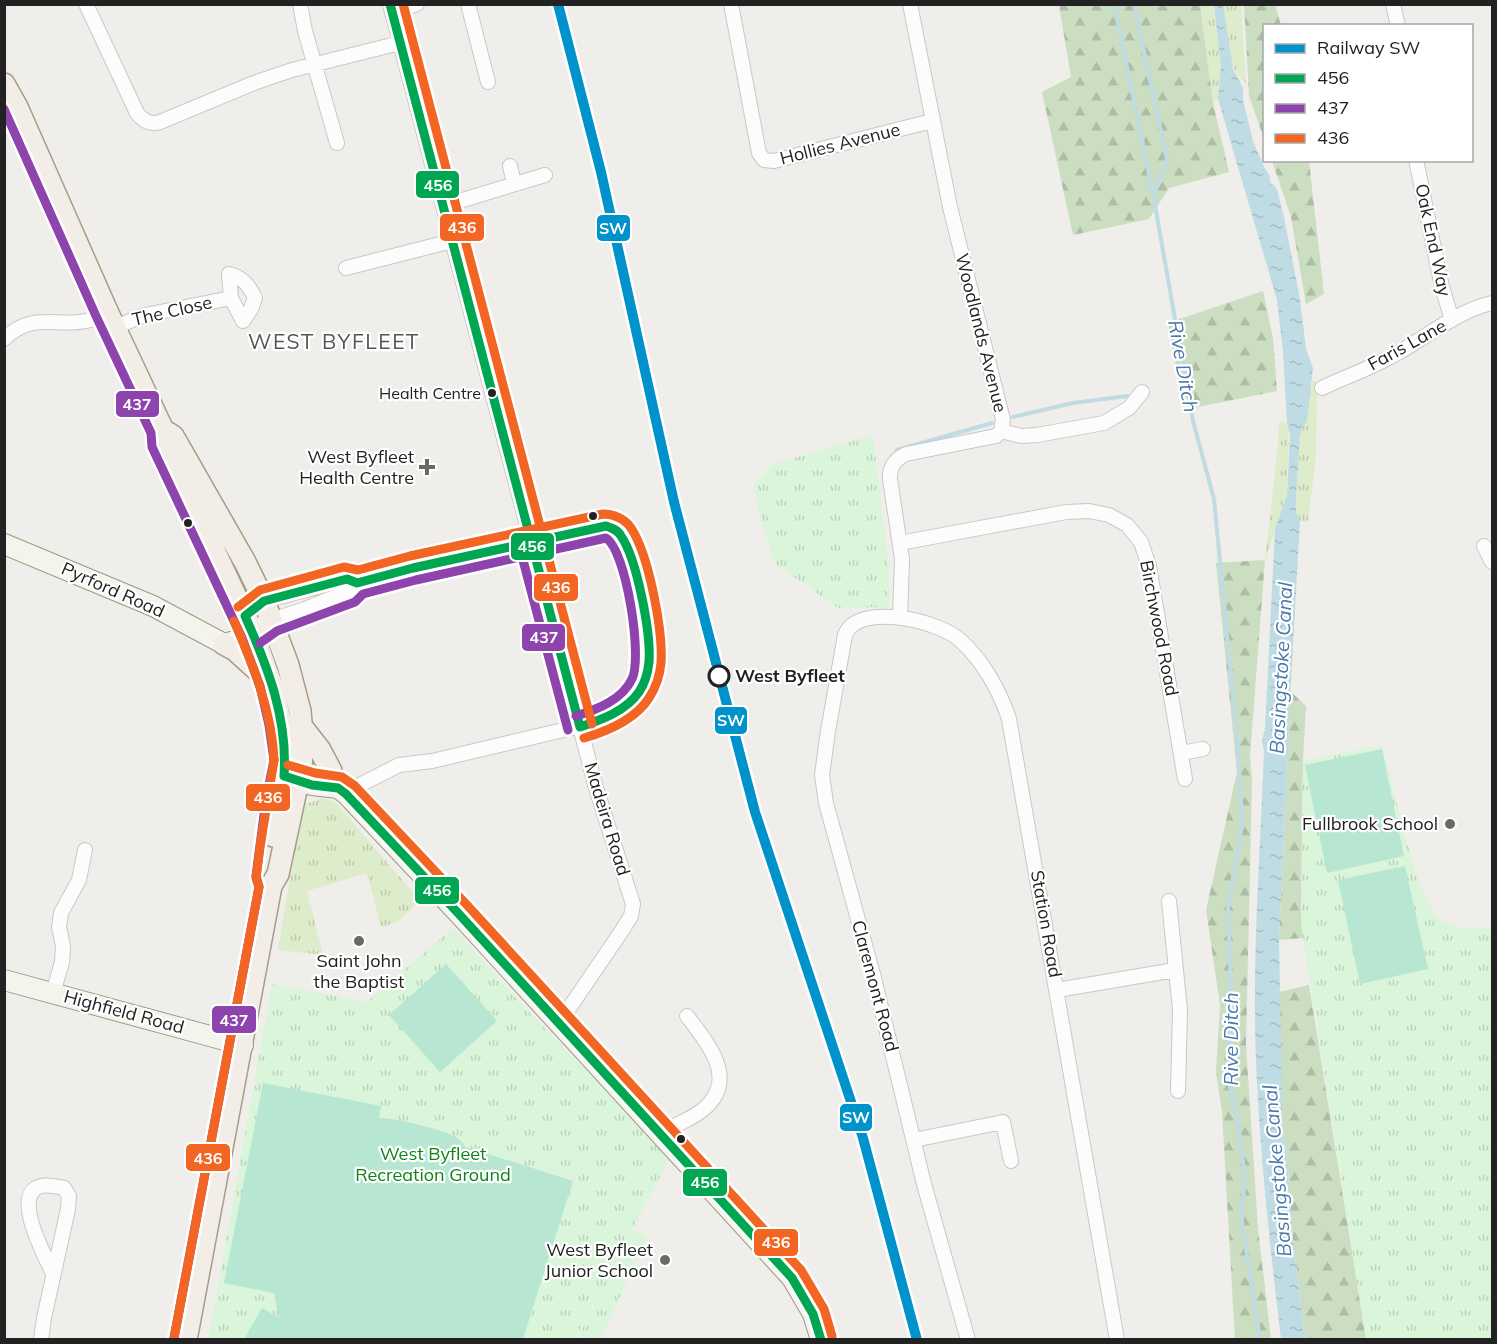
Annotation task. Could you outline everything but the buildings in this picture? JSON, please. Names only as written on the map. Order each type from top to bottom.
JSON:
[{"type":"main road","points":[[4,84],[164,430],[163,442],[249,625],[271,683],[293,771]]},
{"type":"main road","points":[[164,430],[173,436],[214,506],[268,610],[288,665],[302,727],[278,874],[271,886],[186,1340]]},
{"type":"main road","points":[[222,642],[235,650],[271,683]]},
{"type":"main road","points":[[302,727],[320,750],[331,771]]},
{"type":"street","points":[[86,4],[137,113],[150,123],[160,122],[254,83],[315,64],[400,43]]},
{"type":"street","points":[[300,4],[337,143]]},
{"type":"street","points":[[391,9],[417,4]]},
{"type":"street","points":[[468,4],[488,82]]},
{"type":"street","name":"Hollies Avenue","points":[[731,4],[759,153],[764,160],[774,161],[932,121]]},
{"type":"street","name":"Woodlands Avenue","points":[[900,618],[902,575],[900,543],[889,476],[897,459],[906,454],[994,437],[1001,431],[1002,414],[950,207],[910,4]]},
{"type":"street","points":[[1393,4],[1398,24]]},
{"type":"street","name":"Madeira Road","points":[[391,9],[596,788],[632,899],[633,910],[621,932],[559,1023]]},
{"type":"street","name":"Oak End Way","points":[[1416,162],[1442,287],[1452,320]]},
{"type":"street","points":[[510,166],[514,183]]},
{"type":"street","points":[[443,206],[545,175]]},
{"type":"street","points":[[346,268],[452,241]]},
{"type":"street","name":"The Close","points":[[4,339],[14,329],[26,324],[145,315],[231,298]]},
{"type":"street","name":"Faris Lane","points":[[1322,388],[1393,356],[1479,306],[1492,303]]},
{"type":"street","points":[[1001,431],[1021,436],[1037,435],[1104,423],[1129,408],[1142,392]]},
{"type":"street","name":"Birchwood Road","points":[[900,543],[1072,511],[1098,512],[1124,522],[1141,542],[1149,566],[1185,779]]},
{"type":"street","points":[[268,610],[305,609],[349,591],[357,584],[413,568],[606,526],[612,527],[624,540],[635,576],[649,654],[643,685],[635,697],[620,710],[597,722],[580,727],[432,761],[399,765],[353,797]]},
{"type":"street","name":"Pyrford Road","points":[[4,544],[153,606],[222,642]]},
{"type":"street","points":[[222,642],[241,640],[249,625],[268,610],[347,579],[357,584]]},
{"type":"street","name":"Station Road","points":[[848,628],[861,620],[900,618],[933,626],[955,636],[975,656],[1005,707],[1011,726],[1058,990],[1117,1340]]},
{"type":"street","name":"Claremont Road","points":[[848,628],[839,665],[822,775],[826,803],[873,974],[924,1184],[968,1340]]},
{"type":"street","points":[[1181,753],[1203,749]]},
{"type":"street","points":[[293,771],[312,785],[338,788],[353,797]]},
{"type":"street","points":[[293,771],[331,771],[341,776],[353,797],[792,1278],[813,1314],[821,1340]]},
{"type":"street","points":[[53,993],[62,962],[63,946],[59,927],[61,913],[79,880],[85,850]]},
{"type":"street","points":[[1169,901],[1180,1010],[1178,1091]]},
{"type":"street","points":[[1058,990],[1175,970]]},
{"type":"street","name":"Highfield Road","points":[[4,980],[243,1045]]},
{"type":"street","points":[[661,1135],[669,1128],[696,1114],[712,1101],[718,1085],[720,1072],[718,1062],[702,1027],[687,1016]]},
{"type":"street","points":[[914,1140],[1003,1122],[1011,1161]]},
{"type":"street","points":[[41,1340],[69,1196],[64,1188],[41,1186],[33,1190],[28,1198],[28,1211],[53,1274]]},
{"type":"green space","points":[[1059,5],[1200,5],[1213,103],[1229,172],[1169,188],[1149,219],[1073,235],[1042,92],[1071,77]]},
{"type":"green space","points":[[1200,5],[1214,5],[1221,67],[1218,99],[1213,103]]},
{"type":"green space","points":[[1223,5],[1241,5],[1246,83],[1239,77],[1230,58]]},
{"type":"green space","points":[[1244,5],[1275,5],[1281,24],[1263,24],[1263,136],[1249,96]]},
{"type":"green space","points":[[1272,162],[1309,162],[1324,294],[1306,304],[1291,217]]},
{"type":"green space","points":[[1263,291],[1273,338],[1277,391],[1188,409],[1180,390],[1168,323]]},
{"type":"green space","points":[[1313,379],[1317,383],[1316,455],[1308,522],[1300,521],[1296,512],[1296,497],[1300,436],[1307,422],[1308,401]]},
{"type":"green space","points":[[1279,421],[1289,426],[1287,496],[1265,560],[1278,444]]},
{"type":"green space","points":[[873,435],[889,569],[889,607],[838,608],[774,563],[758,509],[754,485],[773,464]]},
{"type":"green space","points":[[1265,560],[1250,756],[1252,780],[1246,1044],[1258,1229],[1271,1339],[1235,1340],[1222,1112],[1216,1072],[1220,1005],[1206,910],[1237,772],[1216,563]]},
{"type":"green space","points":[[1290,691],[1306,706],[1303,761],[1301,923],[1303,938],[1279,940],[1290,743],[1288,734]]},
{"type":"green space","points":[[1381,745],[1414,867],[1433,910],[1443,921],[1455,926],[1467,928],[1492,926],[1492,1339],[1366,1339],[1301,923],[1303,761]]},
{"type":"green space","points":[[1382,749],[1404,856],[1327,873],[1305,765]]},
{"type":"green space","points":[[324,798],[336,803],[421,899],[398,922],[381,927],[367,873],[307,891],[323,955],[278,950],[302,805]]},
{"type":"green space","points":[[1405,866],[1428,969],[1360,984],[1338,880]]},
{"type":"green space","name":"West Byfleet Recreation Ground","points":[[453,928],[527,1010],[670,1158],[632,1230],[648,1235],[601,1338],[604,1339],[577,1339],[611,1272],[575,1339],[208,1340],[272,984],[367,1002]]},
{"type":"green space","points":[[446,964],[497,1021],[440,1072],[389,1015]]},
{"type":"green space","points":[[1309,985],[1366,1339],[1305,1339],[1283,1132],[1279,992]]},
{"type":"green space","points":[[263,1083],[381,1106],[379,1118],[441,1131],[457,1138],[466,1147],[573,1181],[523,1339],[244,1339],[262,1308],[279,1318],[274,1293],[224,1283]]},
{"type":"water","name":"Basingstoke Canal","points":[[1214,5],[1223,5],[1233,69],[1243,88],[1243,100],[1253,141],[1270,176],[1270,183],[1277,190],[1300,299],[1306,349],[1313,368],[1307,422],[1300,436],[1296,497],[1296,512],[1300,521],[1279,940],[1283,1132],[1305,1339],[1281,1339],[1263,1166],[1255,1023],[1257,907],[1264,752],[1262,740],[1265,729],[1275,529],[1287,496],[1290,434],[1287,423],[1277,300],[1218,99],[1221,67]]},
{"type":"waterway","name":"Rive Ditch","points":[[1114,4],[1153,194],[1193,421],[1214,499],[1236,729]]},
{"type":"waterway","points":[[1134,4],[1167,160],[1154,193]]},
{"type":"waterway","points":[[1013,417],[1073,403],[1127,396]]},
{"type":"waterway","points":[[897,450],[992,423]]},
{"type":"waterway","name":"Rive Ditch","points":[[1237,736],[1242,824],[1228,909],[1232,1017],[1227,1070],[1239,1130],[1245,1179],[1241,1216],[1260,1340]]},
{"type":"rail line","name":"SW","points":[[558,4],[601,172],[674,502],[755,812],[863,1138],[917,1340]]},
{"type":"transit line","name":"456","points":[[390,4],[580,727]]},
{"type":"transit line","name":"436","points":[[403,4],[592,724]]},
{"type":"transit line","name":"437","points":[[4,109],[151,433],[152,447],[242,638],[260,686],[274,760],[256,876],[259,887],[174,1338]]},
{"type":"transit line","name":"436","points":[[238,607],[260,590],[344,567],[358,570],[410,556],[603,514],[615,516],[631,528],[644,556],[654,594],[660,632],[660,667],[651,694],[636,713],[611,728],[584,738]]},
{"type":"transit line","name":"456","points":[[245,616],[264,601],[347,579],[357,583],[413,568],[606,526],[620,534],[632,561],[648,633],[649,666],[641,689],[634,699],[620,710],[580,727]]},
{"type":"transit line","name":"437","points":[[260,643],[277,631],[355,602],[363,594],[606,538],[620,562],[626,582],[634,628],[635,667],[628,686],[616,698],[601,707],[576,716]]},
{"type":"transit line","name":"437","points":[[519,545],[568,730]]},
{"type":"transit line","name":"456","points":[[245,616],[275,694],[283,734],[284,776]]},
{"type":"transit line","name":"436","points":[[174,1338],[259,887],[256,878],[274,760],[270,724],[265,706],[234,621]]},
{"type":"transit line","name":"436","points":[[288,765],[315,773],[342,777],[355,786],[801,1270],[824,1309],[832,1336]]},
{"type":"transit line","name":"456","points":[[284,776],[312,785],[338,788],[346,794],[792,1278],[813,1314],[821,1340]]},
{"type":"place","name":"Health Centre","points":[[492,393]]},
{"type":"place","name":"West Byfleet Health Centre","points":[[427,467]]},
{"type":"place","name":"West Byfleet","points":[[719,676]]},
{"type":"place","name":"Fullbrook School","points":[[1450,824]]},
{"type":"place","name":"Saint John the Baptist","points":[[359,941]]},
{"type":"place","name":"West Byfleet Junior School","points":[[665,1260]]},
{"type":"district","name":"WEST BYFLEET","points":[[334,342]]}]
